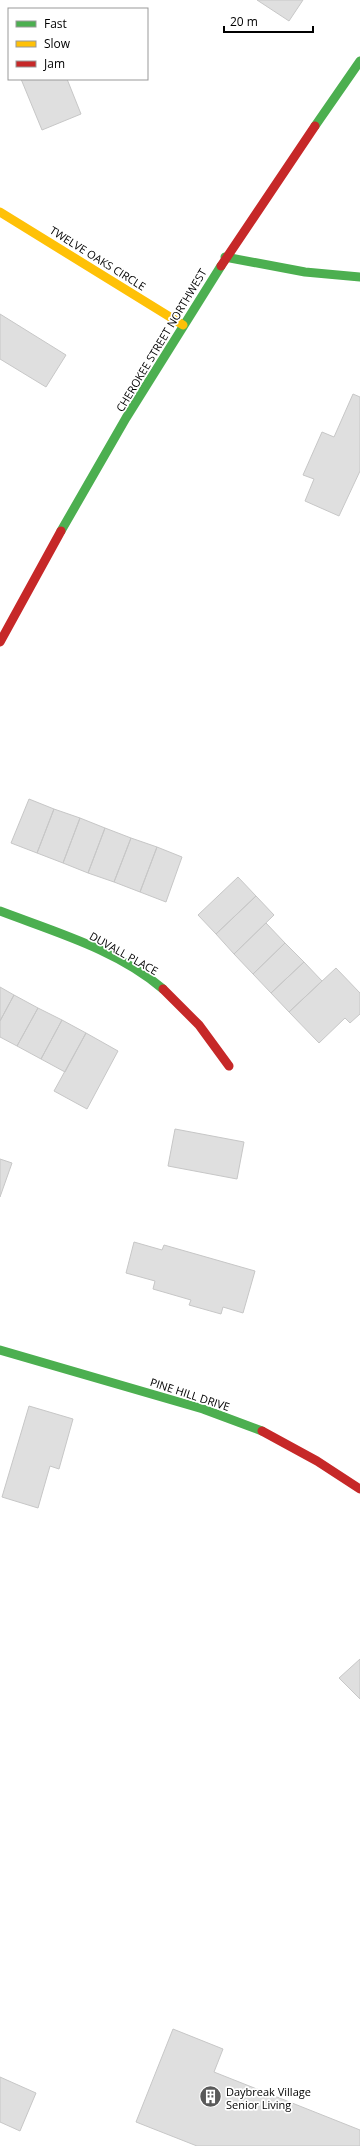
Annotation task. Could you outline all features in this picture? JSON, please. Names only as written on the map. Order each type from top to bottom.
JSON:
[{"type":"street","name":"CHEROKEE STREET NORTHWEST","points":[[0,642],[32,580],[183,325],[284,168],[360,61]]},
{"type":"street","name":"TWELVE OAKS CIRCLE","points":[[0,212],[183,325]]},
{"type":"street","points":[[226,257],[305,272],[360,277]]},
{"type":"street","name":"DUVALL PLACE","points":[[0,911],[75,940],[111,957],[144,976],[178,1001],[203,1028],[229,1066]]},
{"type":"street","name":"PINE HILL DRIVE","points":[[0,1350],[203,1410],[262,1431],[317,1461],[360,1489]]},
{"type":"building","points":[[257,0],[303,0],[289,21]]},
{"type":"building","points":[[21,80],[67,80],[81,114],[42,130]]},
{"type":"building","points":[[0,314],[66,355],[46,387],[0,359]]},
{"type":"building","points":[[353,394],[360,397],[360,471],[339,516],[305,501],[314,479],[303,475],[322,432],[334,437]]},
{"type":"building","points":[[29,799],[54,809],[37,853],[11,843]]},
{"type":"building","points":[[54,809],[80,818],[63,863],[37,853]]},
{"type":"building","points":[[80,818],[105,828],[88,873],[63,863]]},
{"type":"building","points":[[105,828],[131,838],[114,882],[88,873]]},
{"type":"building","points":[[131,838],[157,847],[140,892],[114,882]]},
{"type":"building","points":[[157,847],[182,857],[166,902],[140,892]]},
{"type":"building","points":[[238,877],[256,896],[216,934],[198,915]]},
{"type":"building","points":[[256,896],[274,915],[234,954],[216,934]]},
{"type":"building","points":[[266,923],[285,943],[253,974],[234,954]]},
{"type":"building","points":[[285,943],[304,962],[271,993],[253,974]]},
{"type":"building","points":[[304,962],[322,981],[289,1012],[271,993]]},
{"type":"building","points":[[336,968],[360,993],[360,1014],[350,1023],[345,1018],[319,1043],[289,1012]]},
{"type":"building","points":[[0,987],[14,995],[0,1021]]},
{"type":"building","points":[[14,995],[38,1008],[17,1046],[0,1037],[0,1021]]},
{"type":"building","points":[[38,1008],[62,1020],[41,1059],[17,1046]]},
{"type":"building","points":[[62,1020],[86,1033],[65,1072],[41,1059]]},
{"type":"building","points":[[86,1033],[118,1051],[87,1109],[54,1091]]},
{"type":"building","points":[[175,1129],[244,1142],[237,1179],[168,1166]]},
{"type":"building","points":[[0,1159],[12,1163],[0,1197]]},
{"type":"building","points":[[134,1242],[162,1250],[164,1245],[255,1271],[243,1313],[223,1307],[221,1314],[189,1305],[191,1300],[153,1289],[155,1281],[126,1273]]},
{"type":"building","points":[[29,1406],[73,1419],[59,1469],[50,1466],[38,1508],[2,1497]]},
{"type":"building","points":[[360,1659],[360,1699],[339,1678]]},
{"type":"building","name":"Daybreak Village Senior Living","points":[[173,2029],[223,2049],[214,2072],[360,2130],[360,2146],[197,2146],[136,2122]]},
{"type":"building","points":[[0,2077],[36,2093],[20,2131],[0,2122]]},
{"type":"traffic: fast","points":[[315,126],[360,61]]},
{"type":"traffic: fast","points":[[225,257],[305,272],[360,277]]},
{"type":"traffic: fast","points":[[61,531],[126,418],[221,266]]},
{"type":"traffic: fast","points":[[0,911],[85,943],[106,953],[126,963],[163,989]]},
{"type":"traffic: fast","points":[[0,1350],[203,1409],[262,1431]]},
{"type":"traffic: slow","points":[[0,212],[183,325]]},
{"type":"traffic: jam","points":[[221,266],[315,126]]},
{"type":"traffic: jam","points":[[0,642],[61,531]]},
{"type":"traffic: jam","points":[[163,989],[199,1025],[229,1066]]},
{"type":"traffic: jam","points":[[262,1431],[317,1461],[360,1489]]},
{"type":"place","name":"Daybreak Village Senior Living","points":[[211,2097]]}]
